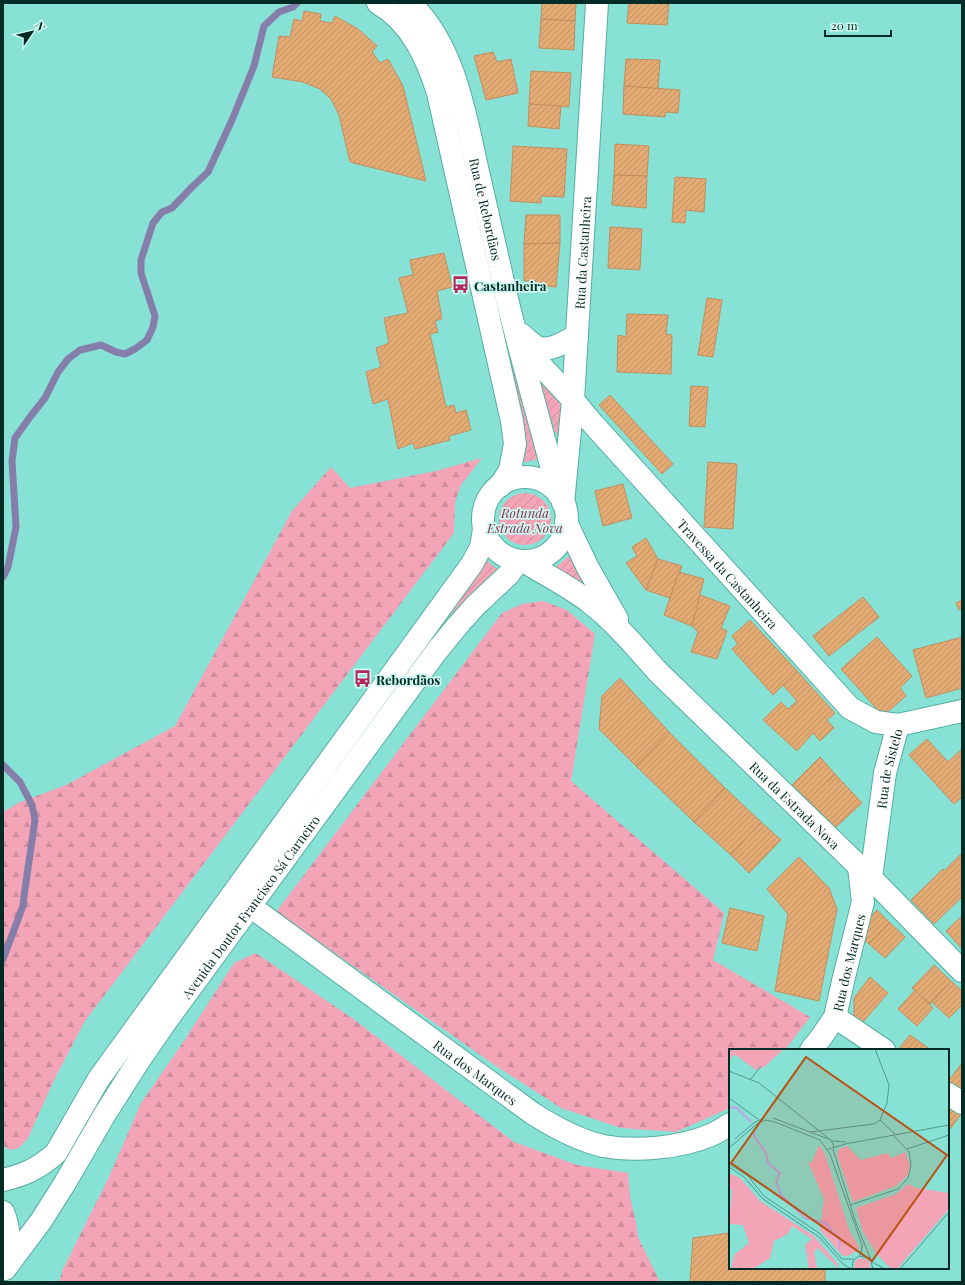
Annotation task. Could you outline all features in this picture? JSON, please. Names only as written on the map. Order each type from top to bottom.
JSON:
[{"type":"main road","name":"Rua de Rebordãos","points":[[378,3],[402,22],[419,46],[430,69],[438,93],[512,421],[515,444],[510,470],[500,486]]},
{"type":"main road","name":"Rua de Rebordãos","points":[[410,3],[420,13],[439,41],[453,74],[467,123],[517,336],[563,507]]},
{"type":"main road","name":"Rua da Castanheira","points":[[563,507],[573,400],[597,3]]},
{"type":"main road","points":[[517,336],[543,349],[550,348],[577,336]]},
{"type":"main road","name":"Travessa da Castanheira","points":[[517,336],[599,430],[850,708],[876,722],[898,725]]},
{"type":"main road","points":[[522,477],[531,478],[546,483],[563,507],[565,530],[557,546],[546,556],[535,561],[522,561],[502,555],[496,550],[489,540],[482,522],[485,505],[493,492],[500,486],[522,477]]},
{"type":"main road","name":"Rua da Estrada Nova","points":[[563,507],[588,568],[629,639]]},
{"type":"main road","name":"Avenida Doutor Francisco Sá Carneiro","points":[[3,1180],[18,1177],[32,1171],[56,1153],[98,1080],[472,564],[481,547],[484,529]]},
{"type":"main road","name":"Rua da Estrada Nova","points":[[522,561],[566,586],[601,612],[629,639],[657,671],[865,872],[962,970]]},
{"type":"main road","name":"Avenida Doutor Francisco Sá Carneiro","points":[[4,1271],[41,1221],[65,1183],[104,1114],[138,1062],[250,906],[436,652],[475,606],[522,561]]},
{"type":"main road","name":"Rua de Sistelo","points":[[865,872],[885,772],[898,725],[962,710]]},
{"type":"main road","name":"Rua dos Marques","points":[[812,1049],[835,1017],[863,902],[865,872]]},
{"type":"main road","name":"Rua dos Marques","points":[[250,906],[532,1113],[552,1126],[578,1138],[603,1146],[630,1149],[660,1147],[689,1142],[712,1134],[729,1125]]},
{"type":"main road","points":[[835,1017],[883,1049]]},
{"type":"main road","points":[[949,1095],[962,1103]]},
{"type":"main road","points":[[3,1212],[9,1235],[9,1254],[4,1271]]},
{"type":"green space","points":[[502,319],[538,459],[521,463],[499,320]]},
{"type":"green space","points":[[541,380],[561,394],[558,434],[555,432],[540,383]]},
{"type":"green space","points":[[482,458],[461,485],[455,502],[454,533],[85,1021],[54,1080],[28,1138],[19,1148],[10,1150],[3,1146],[3,812],[18,803],[66,785],[175,726],[292,511],[331,467],[350,488],[436,471]]},
{"type":"green space","name":"Rotunda Estrada Nova","points":[[520,493],[530,493],[544,500],[551,514],[551,524],[544,538],[530,545],[520,545],[510,541],[503,534],[499,524],[499,514],[503,504],[510,497]]},
{"type":"green space","points":[[571,554],[590,589],[551,570]]},
{"type":"green space","points":[[485,559],[499,571],[445,624]]},
{"type":"green space","points":[[543,601],[567,610],[595,634],[571,781],[724,913],[713,960],[810,1017],[786,1049],[729,1049],[729,1108],[676,1132],[621,1128],[561,1108],[496,1066],[276,912],[502,613],[522,604]]},
{"type":"green space","points":[[256,953],[352,1018],[514,1142],[577,1165],[628,1173],[630,1197],[638,1237],[660,1282],[59,1282],[63,1269],[109,1177],[141,1103],[182,1044],[234,963]]},
{"type":"building","points":[[542,3],[576,3],[575,21],[541,19]]},
{"type":"building","points":[[629,3],[669,3],[667,25],[627,23]]},
{"type":"building","points":[[304,11],[321,14],[320,21],[332,23],[335,16],[358,29],[377,46],[372,52],[380,63],[388,59],[403,86],[426,181],[350,162],[339,115],[331,99],[320,89],[303,82],[272,77],[279,36],[290,37],[294,19],[302,21]]},
{"type":"building","points":[[541,19],[575,21],[574,50],[539,48]]},
{"type":"building","points":[[493,52],[497,62],[511,59],[518,93],[486,100],[474,56]]},
{"type":"building","points":[[626,59],[660,60],[658,89],[624,86]]},
{"type":"building","points":[[531,71],[571,73],[569,107],[529,104]]},
{"type":"building","points":[[624,86],[680,90],[678,113],[666,112],[665,117],[623,114]]},
{"type":"building","points":[[529,104],[561,106],[559,129],[528,126]]},
{"type":"building","points":[[615,144],[649,146],[647,176],[614,175]]},
{"type":"building","points":[[513,146],[567,149],[564,197],[541,196],[541,203],[510,201]]},
{"type":"building","points":[[614,175],[647,176],[646,208],[612,205]]},
{"type":"building","points":[[675,177],[706,179],[704,212],[686,210],[685,223],[672,222]]},
{"type":"building","points":[[526,215],[560,215],[560,243],[524,244]]},
{"type":"building","points":[[610,227],[642,229],[640,270],[608,268]]},
{"type":"building","points":[[560,243],[556,287],[537,285],[536,281],[524,281],[524,244]]},
{"type":"building","points":[[444,253],[452,287],[437,291],[442,319],[435,321],[438,332],[430,334],[446,407],[454,405],[456,413],[466,410],[471,430],[449,436],[450,440],[415,449],[413,443],[398,449],[388,399],[373,404],[366,372],[381,367],[376,348],[389,343],[384,318],[408,313],[399,278],[413,275],[410,260]]},
{"type":"building","points":[[707,298],[722,300],[713,357],[698,355]]},
{"type":"building","points":[[627,314],[668,315],[666,334],[672,335],[671,374],[617,372],[618,335],[626,337]]},
{"type":"building","points":[[691,386],[708,387],[705,427],[689,426]]},
{"type":"building","points":[[610,395],[673,464],[662,474],[599,405]]},
{"type":"building","points":[[708,462],[737,464],[733,529],[704,527]]},
{"type":"building","points":[[623,484],[632,518],[603,526],[595,491]]},
{"type":"building","points":[[646,538],[658,559],[646,590],[626,563],[637,556],[632,547]]},
{"type":"building","points":[[658,559],[682,566],[670,598],[646,590]]},
{"type":"building","points":[[679,572],[704,579],[692,626],[664,615]]},
{"type":"building","points":[[700,595],[730,606],[721,628],[727,631],[717,659],[691,652],[698,632],[692,626]]},
{"type":"building","points":[[863,597],[879,617],[829,656],[813,636]]},
{"type":"building","points":[[962,600],[962,608],[959,610],[956,603]]},
{"type":"building","points":[[750,620],[797,671],[773,695],[732,649],[738,644],[732,636]]},
{"type":"building","points":[[877,637],[912,676],[900,688],[906,696],[883,716],[841,669]]},
{"type":"building","points":[[962,637],[962,688],[926,698],[913,650]]},
{"type":"building","points":[[797,671],[835,713],[827,720],[834,728],[820,741],[813,733],[797,751],[763,720],[781,702],[788,709],[797,701],[783,685]]},
{"type":"building","points":[[620,678],[669,732],[636,766],[599,729],[602,696]]},
{"type":"building","points":[[669,732],[725,788],[694,822],[636,766]]},
{"type":"building","points":[[927,739],[948,762],[962,749],[962,797],[954,804],[909,755]]},
{"type":"building","points":[[820,757],[835,774],[808,800],[792,785]]},
{"type":"building","points":[[835,774],[862,803],[835,828],[808,800]]},
{"type":"building","points":[[725,788],[761,822],[731,855],[694,822]]},
{"type":"building","points":[[761,822],[781,840],[749,873],[731,855]]},
{"type":"building","points":[[962,853],[962,897],[934,924],[911,900]]},
{"type":"building","points":[[799,857],[829,888],[837,909],[819,1001],[775,991],[788,914],[767,889]]},
{"type":"building","points":[[730,908],[764,916],[757,951],[722,943]]},
{"type":"building","points":[[877,910],[890,923],[869,944],[861,937],[864,924]]},
{"type":"building","points":[[962,916],[962,949],[946,931]]},
{"type":"building","points":[[890,923],[905,937],[885,958],[869,944]]},
{"type":"building","points":[[934,965],[951,981],[930,1004],[912,988]]},
{"type":"building","points":[[870,977],[888,993],[862,1023],[854,1015],[854,998]]},
{"type":"building","points":[[951,981],[962,991],[962,1005],[949,1018],[932,1002]]},
{"type":"building","points":[[915,990],[933,1008],[917,1026],[898,1009]]},
{"type":"building","points":[[910,1035],[930,1049],[899,1049]]},
{"type":"building","points":[[962,1063],[962,1098],[949,1088],[949,1081]]},
{"type":"building","points":[[949,1106],[961,1114],[949,1131]]},
{"type":"building","points":[[729,1233],[729,1269],[825,1269],[825,1282],[690,1282],[693,1238]]},
{"type":"waterway","points":[[3,577],[8,567],[16,527],[12,461],[15,438],[45,398],[58,372],[68,359],[80,350],[101,345],[116,352],[125,354],[147,340],[153,327],[155,316],[141,273],[141,260],[153,223],[162,212],[172,208],[208,172],[232,120],[254,66],[264,26],[279,12],[293,7],[297,3]]},
{"type":"waterway","points":[[3,765],[20,782],[32,805],[35,820],[23,906],[3,959]]},
{"type":"place","name":"Castanheira","points":[[461,285]]},
{"type":"place","name":"Rebordãos","points":[[363,679]]}]
